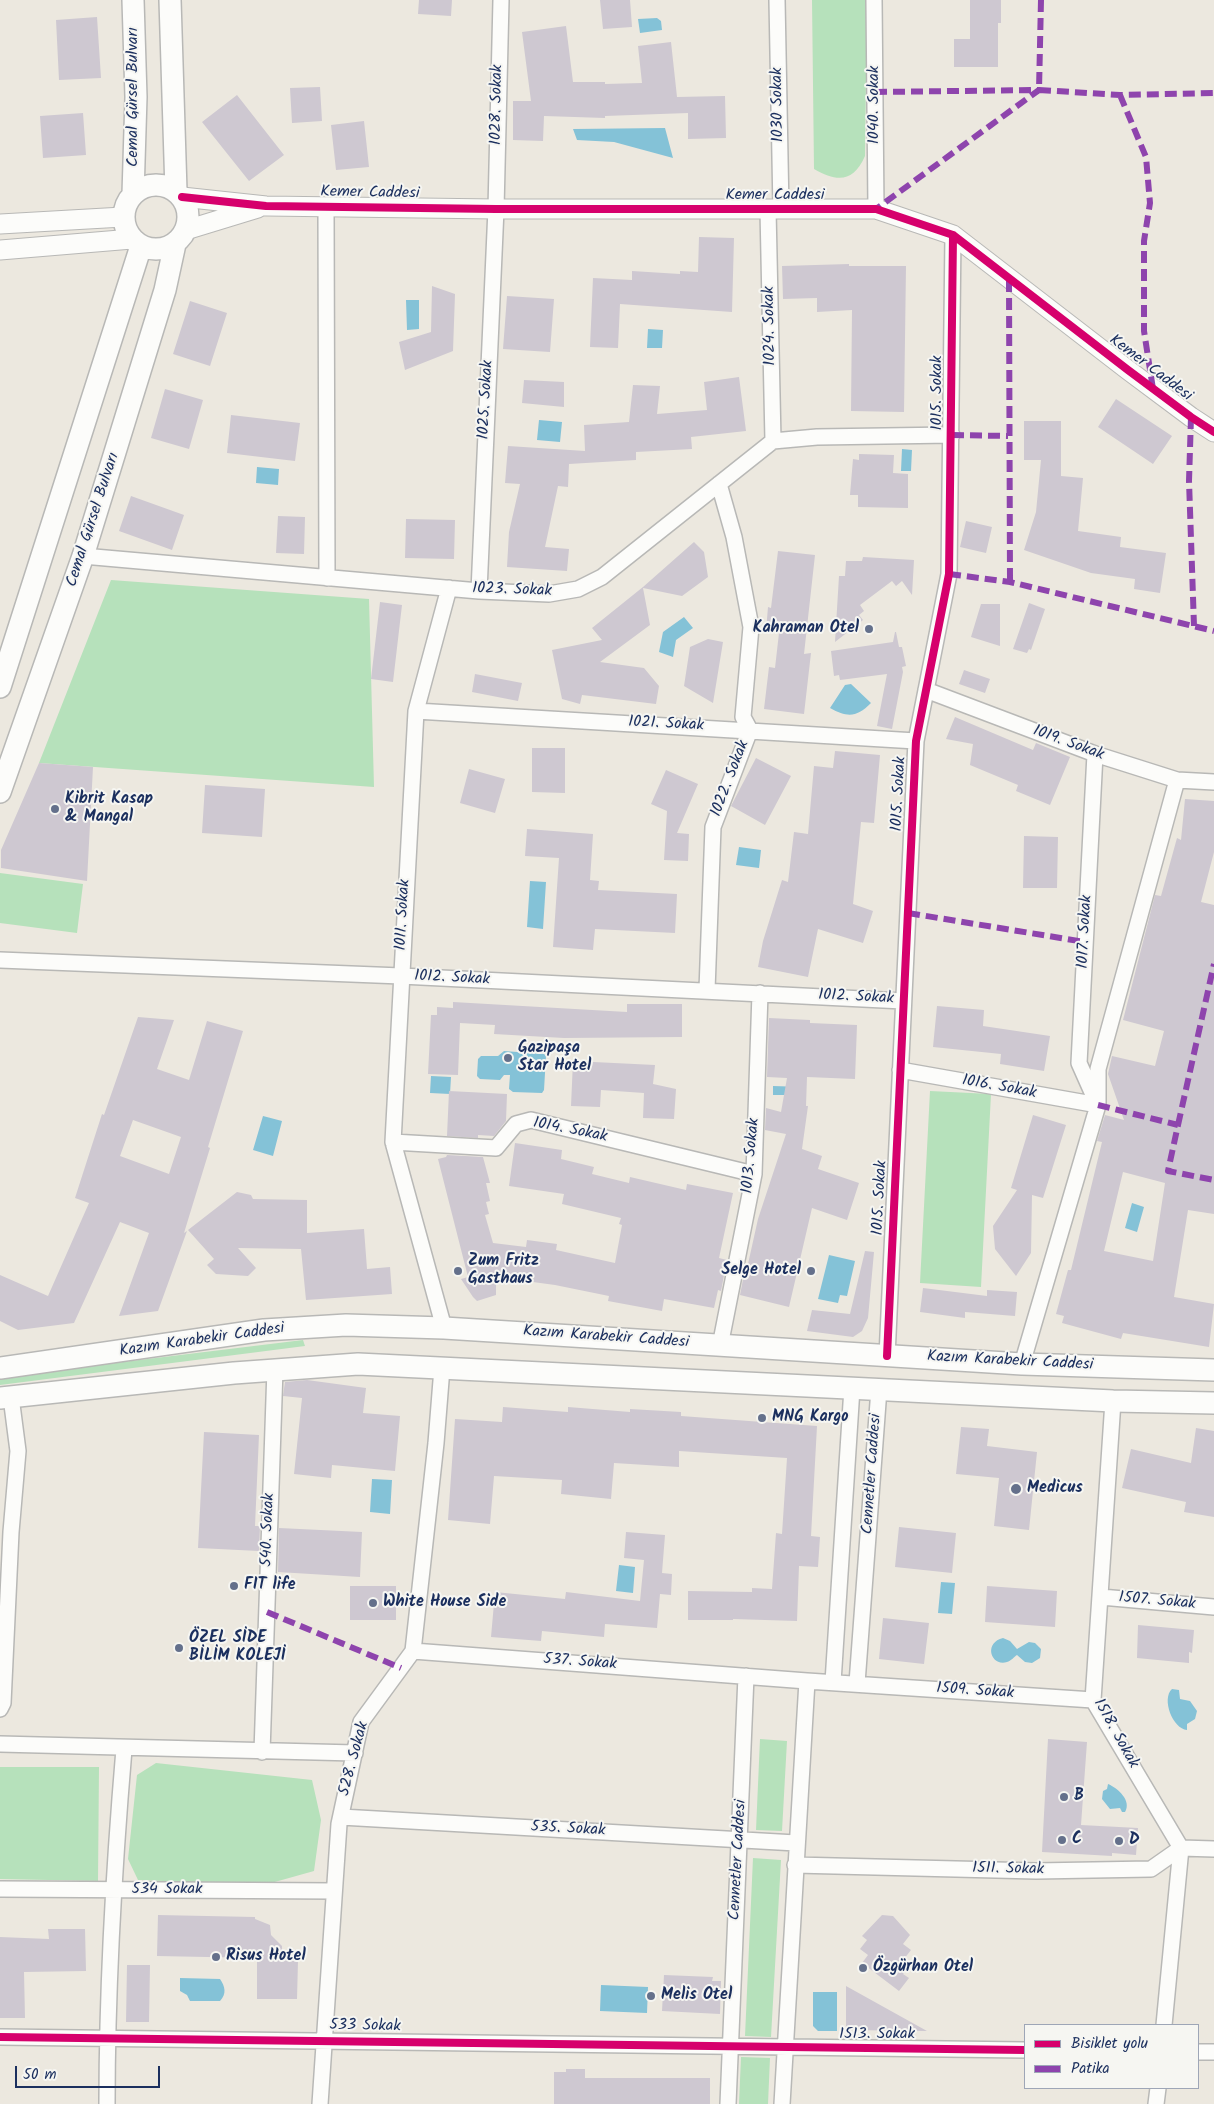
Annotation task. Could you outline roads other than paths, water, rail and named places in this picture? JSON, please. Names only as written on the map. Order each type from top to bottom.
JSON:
[{"type":"main road","name":"Cemal Gürsel Bulvarı","points":[[133,0],[136,97],[133,194]]},
{"type":"main road","points":[[170,0],[179,194],[189,213],[181,237],[158,250],[137,242],[127,233],[123,217],[128,201],[133,194],[140,189],[158,184],[179,194]]},
{"type":"main road","name":"Cemal Gürsel Bulvarı","points":[[0,792],[83,556],[181,237]]},
{"type":"main road","points":[[0,687],[137,242]]},
{"type":"main road","name":"Kazım Karabekir Caddesi","points":[[0,1368],[264,1330],[346,1325],[444,1328],[1022,1364],[1214,1370]]},
{"type":"main road","name":"Kazım Karabekir Caddesi","points":[[6,1397],[275,1369],[358,1364],[1113,1401],[1214,1403]]},
{"type":"street","name":"1028. Sokak","points":[[496,209],[501,0]]},
{"type":"street","name":"1030 Sokak","points":[[775,210],[777,0]]},
{"type":"street","name":"1040. Sokak","points":[[874,0],[876,209]]},
{"type":"street","points":[[179,194],[266,206]]},
{"type":"street","points":[[181,237],[266,206]]},
{"type":"street","name":"Kemer Caddesi","points":[[266,206],[496,209],[876,209],[952,236],[1191,417],[1214,432]]},
{"type":"street","points":[[326,207],[327,578]]},
{"type":"street","name":"1025. Sokak","points":[[479,591],[496,209]]},
{"type":"street","name":"1024. Sokak","points":[[774,441],[775,210]]},
{"type":"street","points":[[0,224],[123,217]]},
{"type":"street","name":"1015. Sokak","points":[[887,1356],[916,741],[949,574],[952,435],[952,236]]},
{"type":"street","points":[[0,250],[137,242]]},
{"type":"street","points":[[1191,417],[1214,424]]},
{"type":"street","points":[[774,441],[817,437],[952,435]]},
{"type":"street","name":"1023. Sokak","points":[[83,556],[479,591],[549,594],[578,589],[602,577],[774,441]]},
{"type":"street","name":"1022. Sokak","points":[[707,990],[713,827],[750,730],[742,717],[751,627],[734,537],[719,484]]},
{"type":"street","name":"1011. Sokak","points":[[444,1328],[393,1142],[416,711],[450,588]]},
{"type":"street","name":"1019. Sokak","points":[[926,690],[1095,754],[1177,780],[1214,782]]},
{"type":"street","name":"1021. Sokak","points":[[416,711],[916,741]]},
{"type":"street","name":"1017. Sokak","points":[[1095,754],[1079,1063],[1098,1105]]},
{"type":"street","points":[[1022,1364],[1098,1105],[1098,1069],[1177,780]]},
{"type":"street","name":"1012. Sokak","points":[[0,960],[401,976],[903,1001]]},
{"type":"street","name":"1013. Sokak","points":[[720,1346],[754,1174],[760,993]]},
{"type":"street","name":"1016. Sokak","points":[[900,1070],[1098,1105]]},
{"type":"street","name":"1014. Sokak","points":[[393,1142],[496,1148],[516,1124],[531,1120],[754,1174]]},
{"type":"street","name":"528. Sokak","points":[[320,2104],[326,2040],[340,1817],[361,1722],[413,1651],[435,1452],[442,1368]]},
{"type":"street","name":"540. Sokak","points":[[262,1752],[275,1369]]},
{"type":"street","name":"Cennetler Caddesi","points":[[833,1682],[852,1388]]},
{"type":"street","name":"Cennetler Caddesi","points":[[857,1684],[879,1389]]},
{"type":"street","points":[[0,1709],[3,1702],[18,1451],[6,1397]]},
{"type":"street","name":"1518. Sokak","points":[[1113,1401],[1093,1700],[1181,1848]]},
{"type":"street","name":"1507. Sokak","points":[[1100,1597],[1214,1607]]},
{"type":"street","name":"537. Sokak","points":[[413,1651],[746,1676]]},
{"type":"street","points":[[746,1676],[857,1684]]},
{"type":"street","name":"Cennetler Caddesi","points":[[728,2104],[746,1676]]},
{"type":"street","points":[[782,2104],[807,1681]]},
{"type":"street","name":"1509. Sokak","points":[[857,1684],[1093,1700]]},
{"type":"street","points":[[0,1744],[124,1749],[355,1753]]},
{"type":"street","points":[[107,2104],[107,2038],[112,1890],[124,1749]]},
{"type":"street","name":"535. Sokak","points":[[340,1817],[796,1844]]},
{"type":"street","points":[[1164,2024],[1181,1848],[1214,1849]]},
{"type":"street","name":"1511. Sokak","points":[[795,1865],[1036,1871],[1151,1869],[1181,1848]]},
{"type":"street","name":"534 Sokak","points":[[0,1889],[334,1892]]},
{"type":"street","name":"533 Sokak","points":[[0,2037],[730,2045]]},
{"type":"street","name":"1513. Sokak","points":[[730,2045],[786,2048],[1024,2050]]},
{"type":"street","points":[[1199,2052],[1214,2052]]},
{"type":"street","points":[[1156,2104],[1158,2089]]},
{"type":"water","points":[[657,18],[661,21],[662,30],[640,33],[638,19]]},
{"type":"water","points":[[665,128],[673,158],[614,142],[577,140],[573,129]]},
{"type":"water","points":[[406,300],[419,300],[419,329],[407,330]]},
{"type":"water","points":[[648,329],[663,330],[662,348],[647,348]]},
{"type":"water","points":[[539,420],[562,422],[560,442],[537,440]]},
{"type":"water","points":[[902,449],[912,450],[911,471],[901,471]]},
{"type":"water","points":[[257,467],[279,469],[278,485],[256,483]]},
{"type":"water","points":[[684,617],[693,628],[676,640],[673,657],[659,652],[663,632]]},
{"type":"water","points":[[851,684],[871,703],[857,713],[847,715],[830,708],[845,685]]},
{"type":"water","points":[[739,847],[761,850],[759,868],[736,865]]},
{"type":"water","points":[[530,881],[546,882],[543,929],[527,927]]},
{"type":"water","points":[[504,1051],[544,1054],[546,1056],[544,1090],[542,1093],[513,1092],[509,1089],[510,1075],[504,1075],[500,1080],[480,1079],[477,1076],[478,1059],[481,1056],[498,1056]]},
{"type":"water","points":[[431,1076],[451,1077],[450,1094],[430,1093]]},
{"type":"water","points":[[773,1086],[804,1087],[804,1095],[773,1095]]},
{"type":"water","points":[[263,1116],[282,1121],[273,1156],[253,1150]]},
{"type":"water","points":[[1132,1203],[1144,1207],[1137,1232],[1125,1228]]},
{"type":"water","points":[[829,1255],[855,1261],[847,1296],[840,1295],[838,1303],[818,1299]]},
{"type":"water","points":[[372,1479],[392,1480],[390,1514],[370,1512]]},
{"type":"water","points":[[619,1565],[635,1567],[633,1593],[616,1591]]},
{"type":"water","points":[[941,1582],[955,1583],[952,1614],[938,1613]]},
{"type":"water","points":[[1003,1638],[1010,1641],[1017,1649],[1029,1642],[1035,1643],[1041,1649],[1040,1658],[1032,1663],[1025,1662],[1017,1655],[1007,1662],[1001,1663],[997,1661],[991,1654],[991,1649],[997,1641]]},
{"type":"water","points":[[1172,1689],[1179,1690],[1180,1699],[1190,1701],[1197,1711],[1195,1719],[1187,1724],[1187,1730],[1177,1725],[1170,1713],[1168,1699]]},
{"type":"water","points":[[1108,1784],[1123,1795],[1127,1804],[1125,1812],[1122,1812],[1120,1808],[1110,1809],[1102,1799],[1103,1791],[1107,1789]]},
{"type":"water","points":[[180,1978],[220,1979],[224,1987],[224,1996],[220,2001],[190,2001],[187,1995],[180,1991]]},
{"type":"water","points":[[601,1985],[648,1987],[647,2013],[600,2011]]},
{"type":"water","points":[[813,1992],[837,1992],[837,2031],[818,2031],[813,2026]]},
{"type":"place","name":"Kahraman Otel","points":[[869,629]]},
{"type":"place","name":"Kibrit Kasap & Mangal","points":[[55,809]]},
{"type":"place","name":"Gazipaşa Star Hotel","points":[[508,1058]]},
{"type":"place","name":"Zum Fritz Gasthaus","points":[[458,1271]]},
{"type":"place","name":"Selge Hotel","points":[[811,1271]]},
{"type":"place","name":"MNG Kargo","points":[[762,1418]]},
{"type":"place","name":"Medicus","points":[[1016,1489]]},
{"type":"place","name":"FIT life","points":[[234,1586]]},
{"type":"place","name":"White House Side","points":[[373,1603]]},
{"type":"place","name":"ÖZEL SİDE BİLİM KOLEJİ","points":[[179,1648]]},
{"type":"place","name":"B","points":[[1064,1797]]},
{"type":"place","name":"C","points":[[1062,1840]]},
{"type":"place","name":"D","points":[[1119,1841]]},
{"type":"place","name":"Risus Hotel","points":[[216,1957]]},
{"type":"place","name":"Özgürhan Otel","points":[[863,1968]]},
{"type":"place","name":"Melis Otel","points":[[651,1996]]}]
